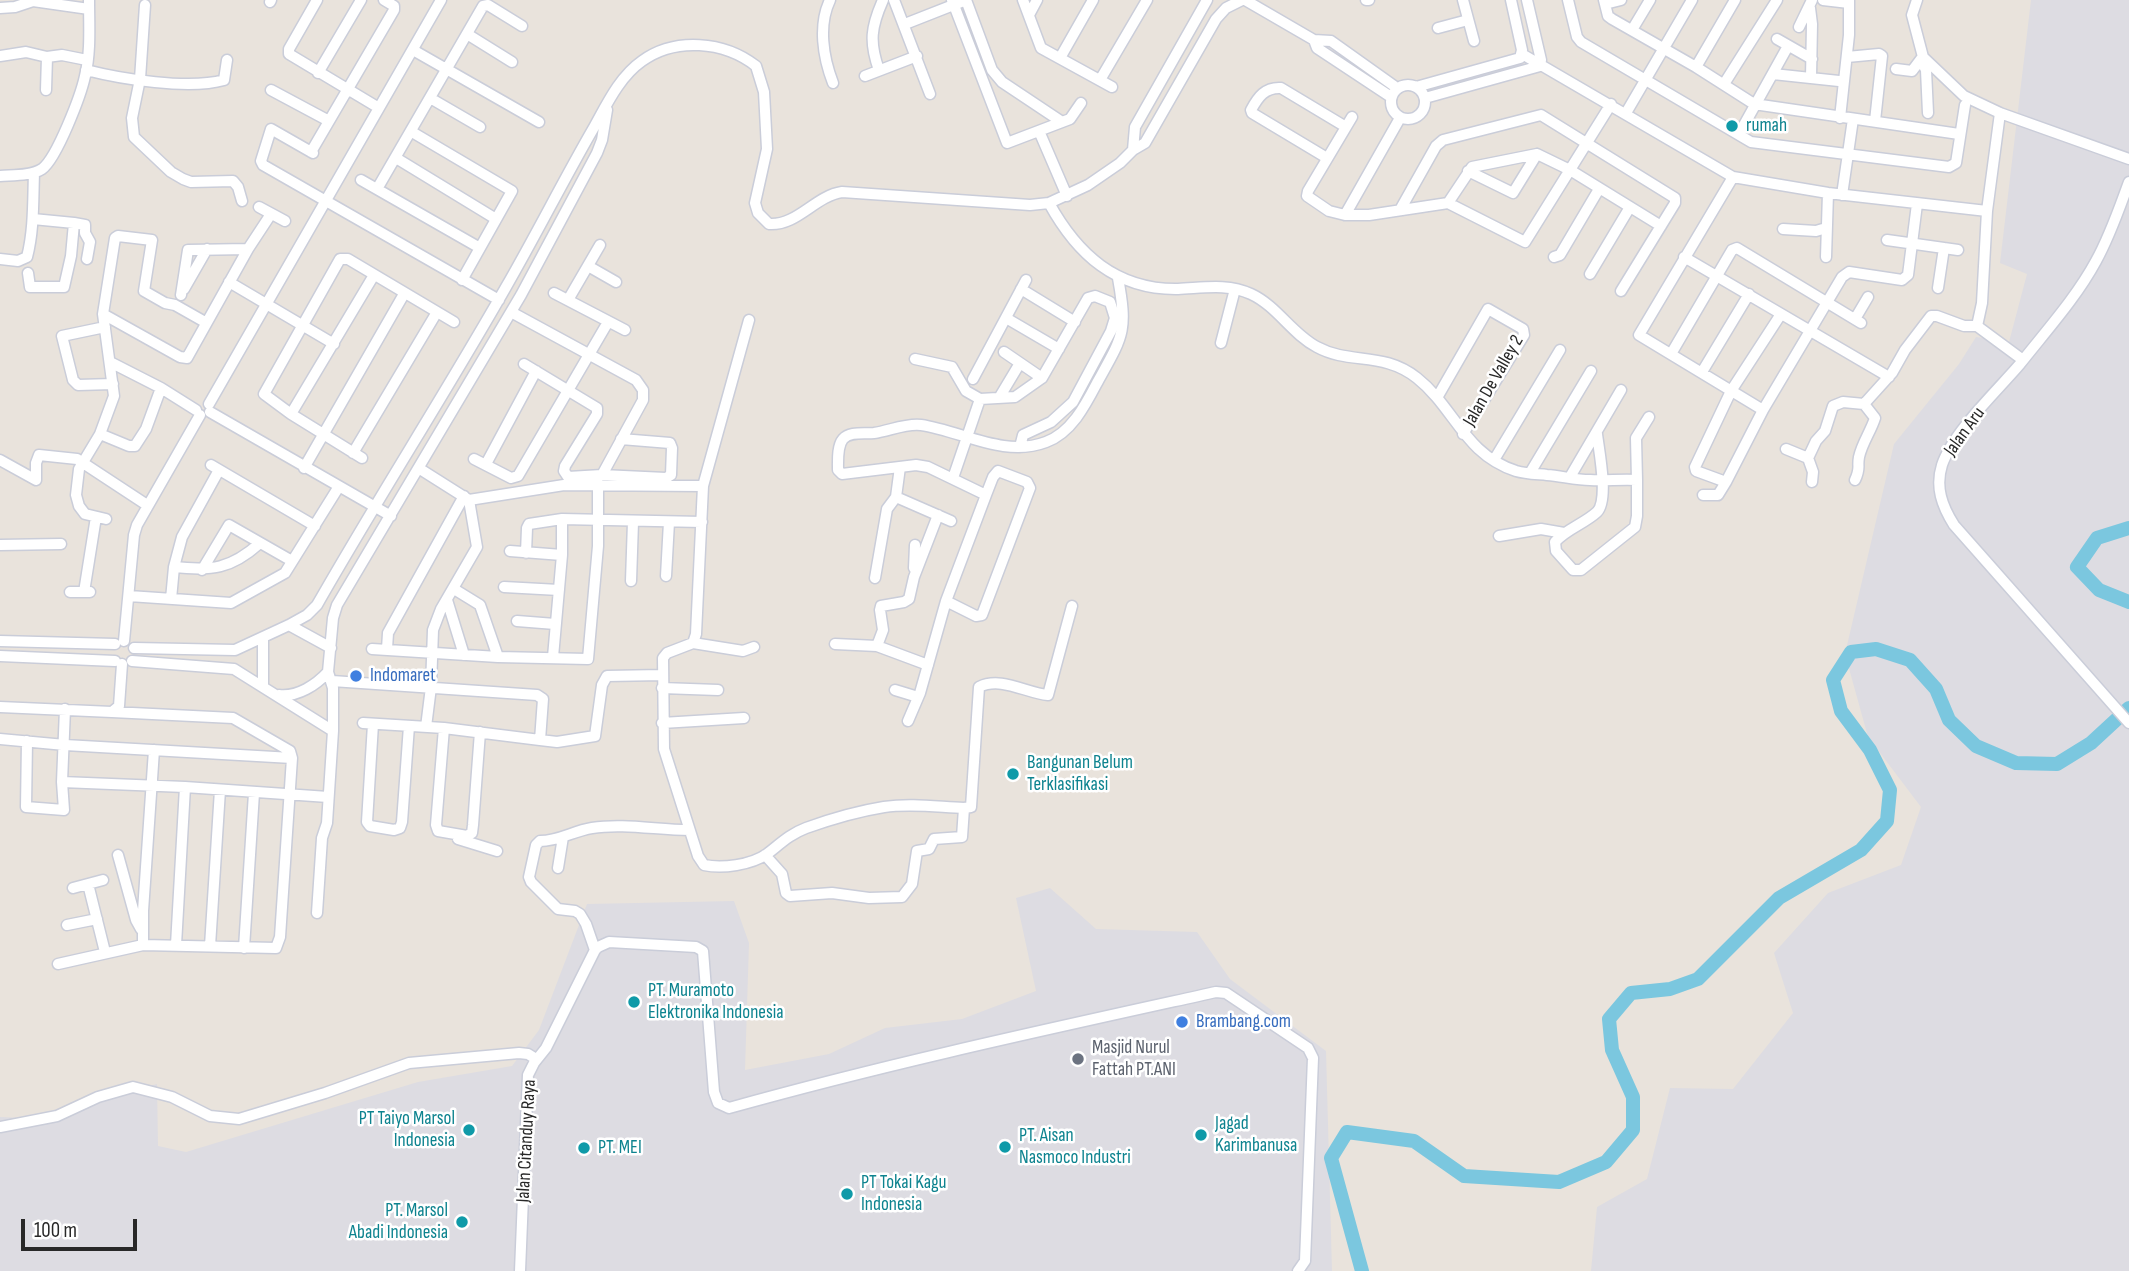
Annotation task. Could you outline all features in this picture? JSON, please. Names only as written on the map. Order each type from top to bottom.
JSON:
[{"type":"street","points":[[317,0],[288,51],[292,57],[379,108]]},
{"type":"street","points":[[318,73],[360,0]]},
{"type":"street","points":[[384,0],[394,6],[394,10],[312,152],[271,129],[261,161],[263,165],[499,300]]},
{"type":"street","points":[[123,662],[112,656],[124,644],[134,536],[147,505],[441,0]]},
{"type":"street","points":[[830,0],[824,17],[824,49],[832,83]]},
{"type":"street","points":[[879,70],[872,29],[883,0]]},
{"type":"street","points":[[894,0],[930,94]]},
{"type":"street","points":[[905,24],[953,2],[966,0],[992,70],[1002,82],[1062,122]]},
{"type":"street","points":[[1023,0],[1039,46],[1112,87]]},
{"type":"street","points":[[1029,15],[1037,0]]},
{"type":"street","points":[[1060,58],[1093,0]]},
{"type":"street","points":[[1100,80],[1147,0]]},
{"type":"street","points":[[0,642],[124,644],[229,651],[263,638],[307,615],[317,605],[492,312],[609,101],[630,72],[642,61],[669,50],[696,45],[710,46],[728,51],[756,66],[765,100],[766,156],[755,203],[758,213],[769,224],[783,222],[831,195],[842,192],[1012,206],[1049,203],[1067,195],[1106,173],[1145,143],[1216,19],[1226,8],[1244,0],[1314,40],[1317,48],[1394,93]]},
{"type":"street","points":[[1463,0],[1474,41]]},
{"type":"street","points":[[1568,0],[1579,40],[1758,143],[1949,167],[1956,163],[1965,105]]},
{"type":"street","points":[[1621,0],[1604,2],[1612,19],[1754,104],[1959,134]]},
{"type":"street","points":[[1632,30],[1650,0]]},
{"type":"street","points":[[1626,113],[1692,0]]},
{"type":"street","points":[[1696,67],[1735,0]]},
{"type":"street","points":[[1724,84],[1777,0]]},
{"type":"street","points":[[1823,0],[1849,2],[1847,57],[1840,118]]},
{"type":"street","points":[[1917,0],[1912,15],[1921,60],[1926,70],[1928,113]]},
{"type":"street","points":[[0,8],[15,7],[33,1],[89,5],[86,65],[62,138],[48,163],[34,173],[0,176]]},
{"type":"street","points":[[1540,66],[1541,60],[1527,1],[1512,4],[1522,54],[1540,66],[1611,104],[1733,177],[1842,195],[1987,211]]},
{"type":"street","points":[[953,2],[1007,143],[1072,118],[1081,103]]},
{"type":"street","points":[[1799,27],[1811,4]]},
{"type":"street","points":[[1811,4],[1811,78]]},
{"type":"street","points":[[145,5],[140,79],[132,118],[132,130],[137,142],[183,179],[191,182],[233,181],[242,201]]},
{"type":"street","points":[[377,189],[485,5],[522,26]]},
{"type":"street","points":[[1133,150],[1135,127],[1204,5],[1216,19]]},
{"type":"street","points":[[1438,28],[1468,20]]},
{"type":"street","points":[[467,34],[512,62]]},
{"type":"street","points":[[1777,39],[1812,59]]},
{"type":"street","points":[[1739,134],[1787,46]]},
{"type":"street","points":[[413,50],[539,122]]},
{"type":"street","points":[[0,55],[26,52],[47,57],[62,55],[86,65],[140,79],[190,84],[219,82],[226,77],[227,60]]},
{"type":"street","points":[[1416,87],[1425,98],[1425,106],[1415,118],[1400,118],[1391,105],[1394,93],[1403,85],[1416,87],[1515,60],[1522,54]]},
{"type":"street","points":[[1847,57],[1877,54],[1882,56],[1875,121]]},
{"type":"street","points":[[865,76],[917,56]]},
{"type":"street","points":[[46,90],[47,57]]},
{"type":"street","points":[[1896,69],[1912,71],[1921,60]]},
{"type":"street","points":[[1921,60],[1964,96],[2000,113],[2124,157]]},
{"type":"street","points":[[1425,98],[1540,66]]},
{"type":"street","points":[[1773,74],[1839,81]]},
{"type":"street","points":[[987,94],[1002,82]]},
{"type":"street","points":[[1327,158],[1252,113],[1258,96],[1270,89],[1281,88],[1346,127]]},
{"type":"street","points":[[271,90],[329,121]]},
{"type":"street","points":[[430,98],[480,127]]},
{"type":"street","points":[[317,913],[333,731],[330,677],[333,618],[337,605],[522,295],[597,153],[609,101]]},
{"type":"street","points":[[1352,117],[1307,196],[1329,211],[1345,215],[1448,203],[1525,242],[1611,104]]},
{"type":"street","points":[[1977,326],[1982,303],[1987,211],[2000,113]]},
{"type":"street","points":[[1400,210],[1436,146],[1447,138],[1541,115],[1674,197],[1675,203],[1621,291]]},
{"type":"street","points":[[1345,215],[1400,118]]},
{"type":"street","points":[[1842,195],[1853,119]]},
{"type":"street","points":[[1039,131],[1067,195]]},
{"type":"street","points":[[412,132],[511,190],[512,194],[462,280]]},
{"type":"street","points":[[1448,203],[1468,171],[1479,165],[1537,154],[1570,170],[1661,226]]},
{"type":"street","points":[[1468,171],[1513,193],[1537,154]]},
{"type":"street","points":[[396,158],[496,219]]},
{"type":"street","points":[[0,259],[18,261],[26,257],[33,219],[34,173]]},
{"type":"street","points":[[1733,177],[1639,333],[1641,338],[1763,410]]},
{"type":"street","points":[[361,180],[480,248]]},
{"type":"street","name":"Jalan Aru","points":[[2129,182],[2097,260],[2075,293],[2018,356],[1951,447],[1942,463],[1939,476],[1940,495],[1954,525],[2129,723]]},
{"type":"street","points":[[1554,257],[1560,255],[1600,189]]},
{"type":"street","points":[[1826,257],[1828,193]]},
{"type":"street","points":[[1049,203],[1063,229],[1082,251],[1118,278],[1152,288],[1227,286],[1254,296],[1268,305],[1319,348],[1346,356],[1383,360],[1399,366],[1438,396],[1463,434],[1482,453],[1517,471],[1592,481],[1637,480]]},
{"type":"street","points":[[1703,495],[1718,495],[1763,410],[1842,277],[1848,272],[1902,280],[1906,278],[1917,204]]},
{"type":"street","points":[[259,207],[285,221]]},
{"type":"street","points":[[1590,274],[1630,207]]},
{"type":"street","points":[[103,314],[184,359],[188,357],[205,322],[271,214]]},
{"type":"street","points":[[33,219],[86,225],[85,233],[90,242],[87,259]]},
{"type":"street","points":[[28,273],[30,287],[64,287],[71,256],[74,223]]},
{"type":"street","points":[[1783,229],[1816,231],[1826,228]]},
{"type":"street","points":[[70,592],[87,592],[101,518],[80,510],[77,479],[81,462],[100,434],[114,396],[103,314],[113,242],[118,236],[152,241],[144,291],[205,322]]},
{"type":"street","points":[[1887,240],[1958,250]]},
{"type":"street","points":[[568,300],[600,245]]},
{"type":"street","points":[[175,305],[207,248],[248,249]]},
{"type":"street","points":[[1671,354],[1732,250],[1739,248],[1858,321],[1868,297]]},
{"type":"street","points":[[1938,288],[1944,248]]},
{"type":"street","points":[[1684,257],[1889,377]]},
{"type":"street","points":[[438,312],[357,455],[291,414],[267,398],[264,393],[340,259],[348,259],[404,294],[438,312],[454,322]]},
{"type":"street","points":[[588,266],[615,282]]},
{"type":"street","points":[[291,414],[374,275]]},
{"type":"street","points":[[986,495],[928,467],[916,465],[842,474],[838,470],[840,444],[844,437],[851,434],[918,425],[1007,447],[1045,443],[1060,435],[1089,399],[1123,331],[1124,318],[1118,278]]},
{"type":"street","points":[[229,282],[334,344]]},
{"type":"street","points":[[973,379],[1023,285],[1075,322]]},
{"type":"street","points":[[506,288],[522,295]]},
{"type":"street","points":[[1221,342],[1235,289]]},
{"type":"street","points":[[554,293],[625,330]]},
{"type":"street","points":[[304,468],[404,294]]},
{"type":"street","points":[[1702,372],[1749,294]]},
{"type":"street","points":[[915,359],[952,367],[966,391],[981,400],[1015,397],[1042,378],[1088,298],[1095,296],[1110,302],[1115,318],[1111,331],[1073,402],[1051,422],[1023,435],[1020,447]]},
{"type":"street","name":"Jalan De Valley 2","points":[[1438,396],[1488,309],[1522,328],[1524,335],[1463,434]]},
{"type":"street","points":[[372,649],[498,657],[585,660],[590,657],[600,479],[643,400],[643,390],[636,380],[509,316],[492,312]]},
{"type":"street","points":[[1726,482],[1695,469],[1731,391],[1781,314]]},
{"type":"street","points":[[1864,404],[1889,377],[1905,350],[1931,316],[1964,326],[1977,326],[2018,356]]},
{"type":"street","points":[[1006,317],[1059,349]]},
{"type":"street","points":[[693,643],[700,576],[703,486],[749,320]]},
{"type":"street","points":[[474,459],[511,478],[518,475],[608,322]]},
{"type":"street","points":[[105,327],[62,336],[74,380],[78,385],[113,384]]},
{"type":"street","points":[[1494,460],[1560,350]]},
{"type":"street","points":[[1004,352],[1042,378]]},
{"type":"street","points":[[110,362],[204,410],[391,516]]},
{"type":"street","points":[[999,398],[1020,363]]},
{"type":"street","points":[[524,364],[598,410],[565,467],[568,477],[703,486]]},
{"type":"street","points":[[486,464],[536,371]]},
{"type":"street","points":[[1530,473],[1591,371]]},
{"type":"street","points":[[100,434],[135,446],[146,429],[161,388]]},
{"type":"street","points":[[1570,477],[1621,390]]},
{"type":"street","points":[[953,478],[981,400]]},
{"type":"street","points":[[1812,482],[1813,472],[1808,458],[1818,438],[1825,431],[1833,406],[1843,402],[1864,404],[1875,420],[1860,454],[1860,469],[1855,480]]},
{"type":"street","points":[[1597,434],[1603,479],[1599,509],[1555,542],[1555,548],[1573,569],[1581,570],[1635,527],[1636,442],[1649,417]]},
{"type":"street","points":[[420,469],[467,498],[600,479],[666,478],[671,475],[670,443],[621,439]]},
{"type":"street","points":[[1786,449],[1808,458]]},
{"type":"street","points":[[0,460],[36,480],[36,463],[40,455],[69,457],[147,505]]},
{"type":"street","points":[[171,599],[174,567],[182,537],[215,467],[315,526]]},
{"type":"street","points":[[875,578],[887,509],[896,497],[900,467]]},
{"type":"street","points":[[908,722],[946,601],[993,477],[998,471],[1027,482],[1030,488],[982,615],[976,616],[946,601]]},
{"type":"street","points":[[129,596],[231,603],[281,577],[338,488]]},
{"type":"street","points":[[896,497],[951,521]]},
{"type":"street","points":[[426,727],[431,687],[433,630],[477,547],[467,498]]},
{"type":"street","points":[[387,649],[388,633],[467,498]]},
{"type":"street","points":[[877,646],[883,630],[881,606],[909,599],[920,547],[938,515]]},
{"type":"street","points":[[526,553],[529,524],[562,519],[702,522]]},
{"type":"street","points":[[553,657],[562,555],[562,519]]},
{"type":"street","points":[[631,581],[633,522]]},
{"type":"street","points":[[666,576],[669,522]]},
{"type":"street","points":[[202,570],[229,525],[292,561]]},
{"type":"street","points":[[1499,536],[1541,529],[1564,533]]},
{"type":"street","points":[[903,539],[920,547]]},
{"type":"street","points":[[174,567],[202,570],[225,566],[246,556],[260,543]]},
{"type":"street","points":[[0,545],[61,544]]},
{"type":"street","points":[[510,551],[562,555]]},
{"type":"street","points":[[504,587],[559,590]]},
{"type":"street","points":[[454,589],[480,606],[498,657]]},
{"type":"street","points":[[447,600],[464,655]]},
{"type":"street","points":[[754,647],[743,651],[693,643],[666,654],[663,658],[662,723],[665,753],[698,856],[705,865],[720,867],[738,864],[765,855],[789,835],[803,829],[877,808],[913,805],[969,808],[973,803],[979,687],[984,684],[1006,684],[1048,695],[1072,606]]},
{"type":"street","points":[[517,621],[555,624]]},
{"type":"street","points":[[289,625],[331,648]]},
{"type":"street","points":[[263,638],[263,685]]},
{"type":"street","points":[[123,662],[135,654],[124,644]]},
{"type":"street","points":[[835,645],[877,646],[928,665]]},
{"type":"street","points":[[0,656],[233,668],[333,731]]},
{"type":"street","points":[[112,712],[119,706],[123,662]]},
{"type":"street","points":[[409,726],[400,828],[394,830],[370,826],[367,822],[368,723],[426,727],[480,732],[557,742],[587,739],[595,736],[602,685],[607,676],[662,675]]},
{"type":"street","points":[[277,695],[291,695],[330,677],[540,696],[543,704],[540,740]]},
{"type":"street","points":[[662,688],[718,690]]},
{"type":"street","points":[[894,690],[918,697]]},
{"type":"street","points":[[0,707],[233,718],[290,751],[292,758],[278,945],[274,949],[143,945],[58,964]]},
{"type":"street","points":[[27,741],[26,807],[65,809],[62,782],[65,709]]},
{"type":"street","points":[[662,723],[744,718]]},
{"type":"street","points":[[444,729],[436,825],[442,833],[467,836],[471,833],[480,732]]},
{"type":"street","points":[[0,739],[292,758]]},
{"type":"street","points":[[143,945],[154,750]]},
{"type":"street","points":[[62,782],[328,797]]},
{"type":"street","points":[[176,945],[185,787]]},
{"type":"street","points":[[210,946],[220,790]]},
{"type":"street","points":[[244,948],[254,793]]},
{"type":"street","points":[[765,855],[782,874],[786,893],[790,896],[832,893],[869,898],[902,898],[912,884],[917,851],[929,849],[934,839],[962,837],[964,808]]},
{"type":"street","points":[[690,830],[602,827],[554,841],[540,841],[536,845],[530,875],[531,881],[558,909],[580,914],[595,950],[609,942],[696,947],[703,951],[714,1092],[718,1103],[729,1108],[997,1040],[1216,992],[1226,993],[1308,1048],[1313,1058],[1305,1261],[1298,1271]]},
{"type":"street","points":[[454,834],[459,840],[497,851]]},
{"type":"street","points":[[558,868],[563,837]]},
{"type":"street","points":[[118,855],[136,920],[142,930]]},
{"type":"street","points":[[73,888],[103,880]]},
{"type":"street","points":[[88,884],[105,952]]},
{"type":"street","points":[[67,925],[97,919]]},
{"type":"street","name":"Jalan Citanduy Raya","points":[[520,1271],[527,1081],[595,950]]},
{"type":"street","points":[[0,1128],[57,1116],[98,1097],[132,1087],[172,1097],[210,1116],[239,1119],[409,1063],[519,1053],[541,1054]]},
{"type":"shaded area","points":[[2031,0],[2129,0],[2129,1271],[1591,1271],[1597,1207],[1647,1179],[1670,1088],[1733,1089],[1793,1013],[1774,953],[1828,893],[1901,865],[1921,807],[1868,737],[1845,654],[1894,444],[1959,364],[1976,337],[2009,342],[2027,274],[2000,263]]},
{"type":"shaded area","points":[[1050,888],[1096,929],[1197,932],[1230,979],[1326,1051],[1332,1271],[0,1271],[0,1117],[25,1118],[157,1084],[158,1146],[186,1152],[418,1082],[512,1066],[539,1030],[587,904],[734,901],[749,943],[745,1070],[829,1054],[885,1028],[962,1019],[1036,991],[1016,898]]},
{"type":"waterway","points":[[2129,528],[2097,538],[2077,567],[2099,590],[2129,602]]},
{"type":"waterway","points":[[1362,1271],[1331,1158],[1347,1132],[1414,1141],[1464,1176],[1559,1182],[1606,1162],[1633,1130],[1633,1097],[1612,1050],[1609,1019],[1631,993],[1670,989],[1698,979],[1779,898],[1861,850],[1887,821],[1890,790],[1870,750],[1841,711],[1833,680],[1851,652],[1876,649],[1910,660],[1936,689],[1949,720],[1976,746],[2016,763],[2057,764],[2091,743],[2129,708]]},
{"type":"place","name":"rumah","points":[[1732,126]]},
{"type":"place","name":"Indomaret","points":[[356,676]]},
{"type":"place","name":"Bangunan Belum Terklasifikasi","points":[[1013,774]]},
{"type":"place","name":"PT. Muramoto Elektronika Indonesia","points":[[634,1002]]},
{"type":"place","name":"Brambang.com","points":[[1182,1022]]},
{"type":"place","name":"Masjid Nurul Fattah PT.ANI","points":[[1078,1059]]},
{"type":"place","name":"PT Taiyo Marsol Indonesia","points":[[469,1130]]},
{"type":"place","name":"Jagad Karimbanusa","points":[[1201,1135]]},
{"type":"place","name":"PT. Aisan Nasmoco Industri","points":[[1005,1147]]},
{"type":"place","name":"PT. MEI","points":[[584,1148]]},
{"type":"place","name":"PT Tokai Kagu Indonesia","points":[[847,1194]]},
{"type":"place","name":"PT. Marsol Abadi Indonesia","points":[[462,1222]]}]
